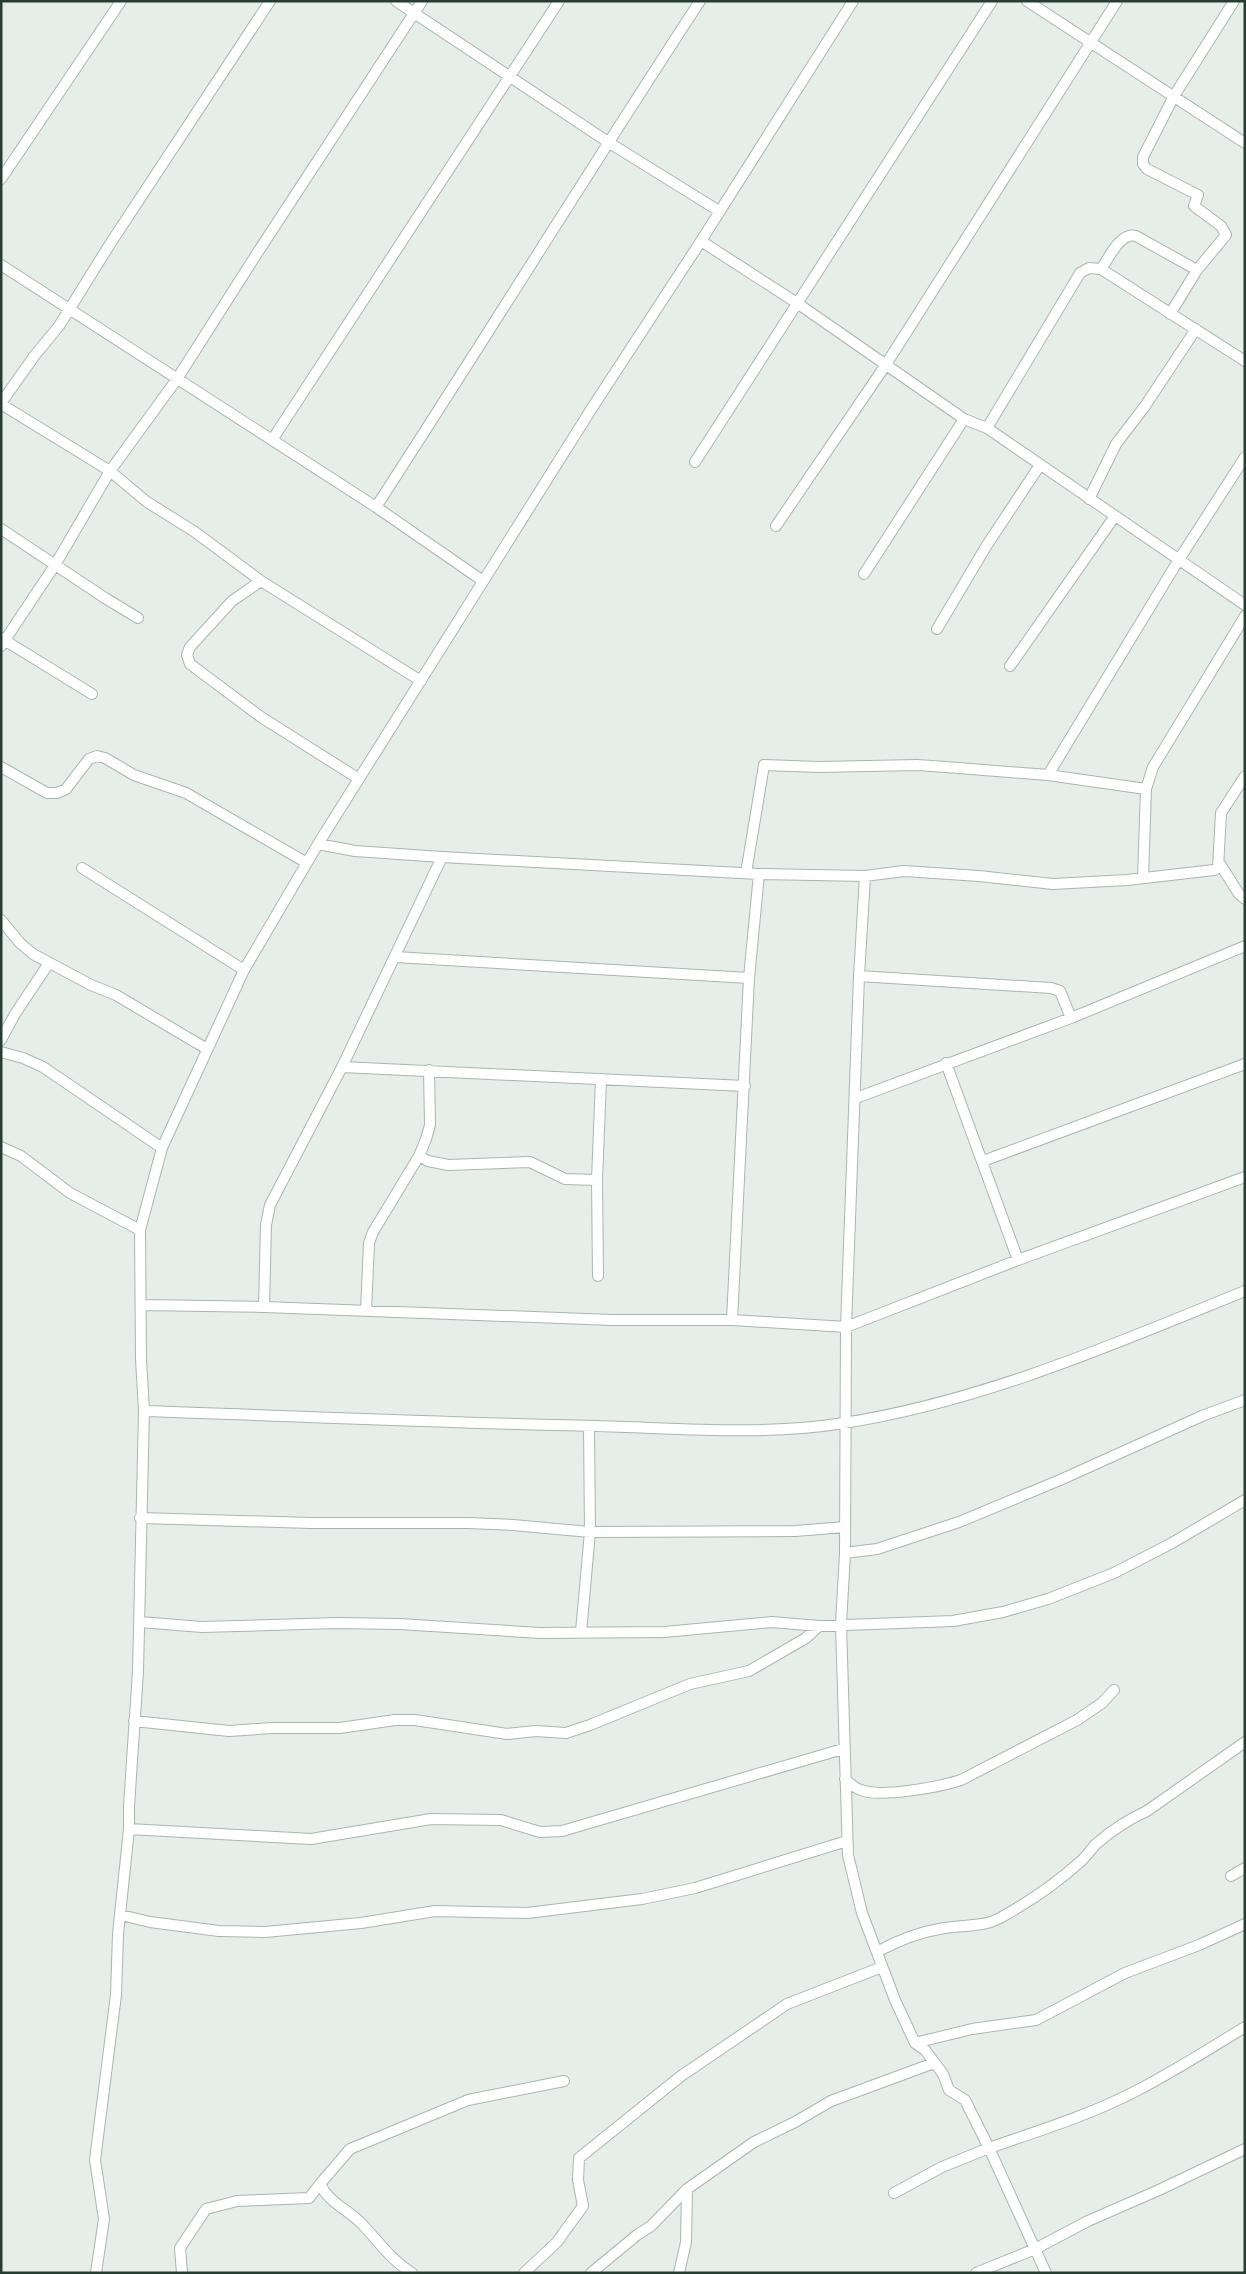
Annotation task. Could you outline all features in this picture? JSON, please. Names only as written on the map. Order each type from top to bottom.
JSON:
[{"type":"street","points":[[1,180],[121,1]]},
{"type":"street","points":[[270,1],[110,244],[70,310],[1,404],[110,471],[147,502],[195,532],[261,581],[421,681]]},
{"type":"street","points":[[396,1],[608,142],[719,212]]},
{"type":"street","points":[[92,694],[2,642],[55,565],[110,471],[177,380],[256,255],[422,1]]},
{"type":"street","points":[[272,440],[559,1]]},
{"type":"street","points":[[376,507],[700,1]]},
{"type":"street","points":[[96,2272],[104,2219],[95,2160],[116,1995],[118,1934],[129,1829],[140,1622],[140,1518],[144,1411],[141,1359],[140,1230],[162,1148],[244,970],[318,844],[483,581],[702,241],[853,1]]},
{"type":"street","points":[[694,462],[992,1]]},
{"type":"street","points":[[1027,1],[1245,143]]},
{"type":"street","points":[[776,526],[885,366],[1117,1]]},
{"type":"street","points":[[1170,314],[1197,270],[1226,235],[1221,226],[1194,206],[1198,195],[1147,169],[1143,164],[1143,157],[1174,96],[1234,1]]},
{"type":"street","points":[[1100,269],[1124,237],[1130,234],[1197,270]]},
{"type":"street","points":[[702,241],[797,303],[885,366],[964,419],[987,428],[1178,561],[1245,605]]},
{"type":"street","points":[[1,265],[376,507],[483,581]]},
{"type":"street","points":[[987,428],[1080,273],[1088,268],[1100,269],[1245,361]]},
{"type":"street","points":[[1089,499],[1196,329]]},
{"type":"street","points":[[864,574],[964,419]]},
{"type":"street","points":[[1048,775],[1178,561],[1245,457]]},
{"type":"street","points":[[937,629],[987,545],[1040,465]]},
{"type":"street","points":[[1010,666],[1115,516]]},
{"type":"street","points":[[1,529],[138,618]]},
{"type":"street","points":[[261,581],[232,601],[190,647],[187,655],[190,664],[261,717],[359,778]]},
{"type":"street","points":[[1143,878],[1146,789],[1154,767],[1245,616]]},
{"type":"street","points":[[1,767],[47,793],[57,793],[66,789],[88,759],[97,756],[105,758],[134,774],[186,793],[307,863]]},
{"type":"street","points":[[746,873],[764,765],[819,767],[917,765],[1048,775],[1146,789]]},
{"type":"street","points":[[1245,776],[1221,813],[1220,864],[1239,894],[1245,898]]},
{"type":"street","points":[[318,844],[355,852],[442,858],[759,874],[865,876],[904,871],[979,876],[1053,884],[1143,878],[1214,870],[1220,864]]},
{"type":"street","points":[[264,1307],[266,1225],[270,1205],[342,1067],[442,858]]},
{"type":"street","points":[[82,868],[244,970]]},
{"type":"street","points":[[732,1320],[749,978],[759,874]]},
{"type":"street","points":[[865,876],[859,976],[856,1098],[846,1327],[845,1553],[841,1624],[843,1749],[848,1855],[856,1890],[882,1967],[915,2043],[925,2050],[943,2074],[949,2090],[965,2100],[990,2148],[1046,2273]]},
{"type":"street","points":[[1,920],[20,943],[33,954],[116,995],[206,1049]]},
{"type":"street","points":[[856,1098],[1072,1018],[1245,946]]},
{"type":"street","points":[[395,958],[749,978]]},
{"type":"street","points":[[1,1040],[15,1014],[49,963]]},
{"type":"street","points":[[859,976],[1051,988],[1060,991],[1072,1018]]},
{"type":"street","points":[[1,1052],[24,1058],[43,1067],[162,1148]]},
{"type":"street","points":[[946,1064],[1018,1260]]},
{"type":"street","points":[[983,1161],[1245,1064]]},
{"type":"street","points":[[342,1067],[744,1086]]},
{"type":"street","points":[[366,1311],[369,1243],[373,1232],[419,1156],[430,1125],[429,1070]]},
{"type":"street","points":[[598,1276],[597,1180],[601,1079]]},
{"type":"street","points":[[1,1147],[21,1156],[70,1192],[140,1230]]},
{"type":"street","points":[[419,1156],[428,1161],[448,1165],[530,1162],[565,1179],[597,1180]]},
{"type":"street","points":[[142,1305],[264,1307],[612,1320],[732,1320],[846,1327],[1018,1260],[1245,1177]]},
{"type":"street","points":[[144,1411],[730,1430],[806,1428],[845,1423],[905,1411],[1034,1375],[1245,1291]]},
{"type":"street","points":[[845,1553],[877,1549],[959,1522],[1060,1480],[1202,1416],[1245,1400]]},
{"type":"street","points":[[581,1632],[590,1532],[589,1426]]},
{"type":"street","points":[[140,1622],[202,1627],[328,1623],[400,1624],[540,1633],[664,1632],[772,1622],[819,1626],[953,1621],[1003,1612],[1048,1600],[1114,1573],[1172,1543],[1245,1500]]},
{"type":"street","points":[[140,1518],[311,1523],[477,1523],[590,1532],[796,1531],[845,1527]]},
{"type":"street","points":[[134,1721],[229,1731],[272,1728],[340,1728],[396,1720],[415,1720],[506,1734],[536,1731],[566,1733],[690,1684],[749,1671],[806,1638],[819,1626]]},
{"type":"street","points":[[845,1779],[860,1790],[867,1792],[913,1791],[942,1786],[961,1780],[1077,1720],[1102,1703],[1114,1690]]},
{"type":"street","points":[[877,1952],[897,1940],[943,1928],[997,1919],[1024,1904],[1060,1878],[1082,1860],[1096,1844],[1132,1817],[1147,1811],[1245,1742]]},
{"type":"street","points":[[129,1829],[311,1839],[431,1819],[501,1820],[540,1832],[562,1831],[843,1749]]},
{"type":"street","points":[[121,1915],[150,1922],[219,1931],[265,1932],[361,1923],[435,1911],[527,1913],[642,1899],[695,1888],[847,1841]]},
{"type":"street","points":[[1230,1876],[1245,1868]]},
{"type":"street","points":[[915,2043],[972,2029],[1036,2020],[1125,1973],[1199,1945],[1245,1924]]},
{"type":"street","points":[[524,2273],[557,2242],[583,2206],[578,2180],[579,2158],[681,2076],[743,2032],[787,2004],[882,1967]]},
{"type":"street","points":[[894,2193],[942,2166],[1080,2116],[1134,2092],[1245,2027]]},
{"type":"street","points":[[591,2273],[637,2235],[651,2226],[687,2189],[754,2142],[831,2102],[934,2063]]},
{"type":"street","points":[[182,2273],[180,2248],[206,2209],[237,2201],[309,2198],[350,2149],[468,2100],[564,2081]]},
{"type":"street","points":[[976,2273],[1036,2249],[1088,2221],[1245,2149]]},
{"type":"street","points":[[320,2184],[323,2190],[339,2207],[361,2223],[386,2253],[412,2273]]},
{"type":"street","points":[[679,2273],[686,2242],[687,2189]]}]
